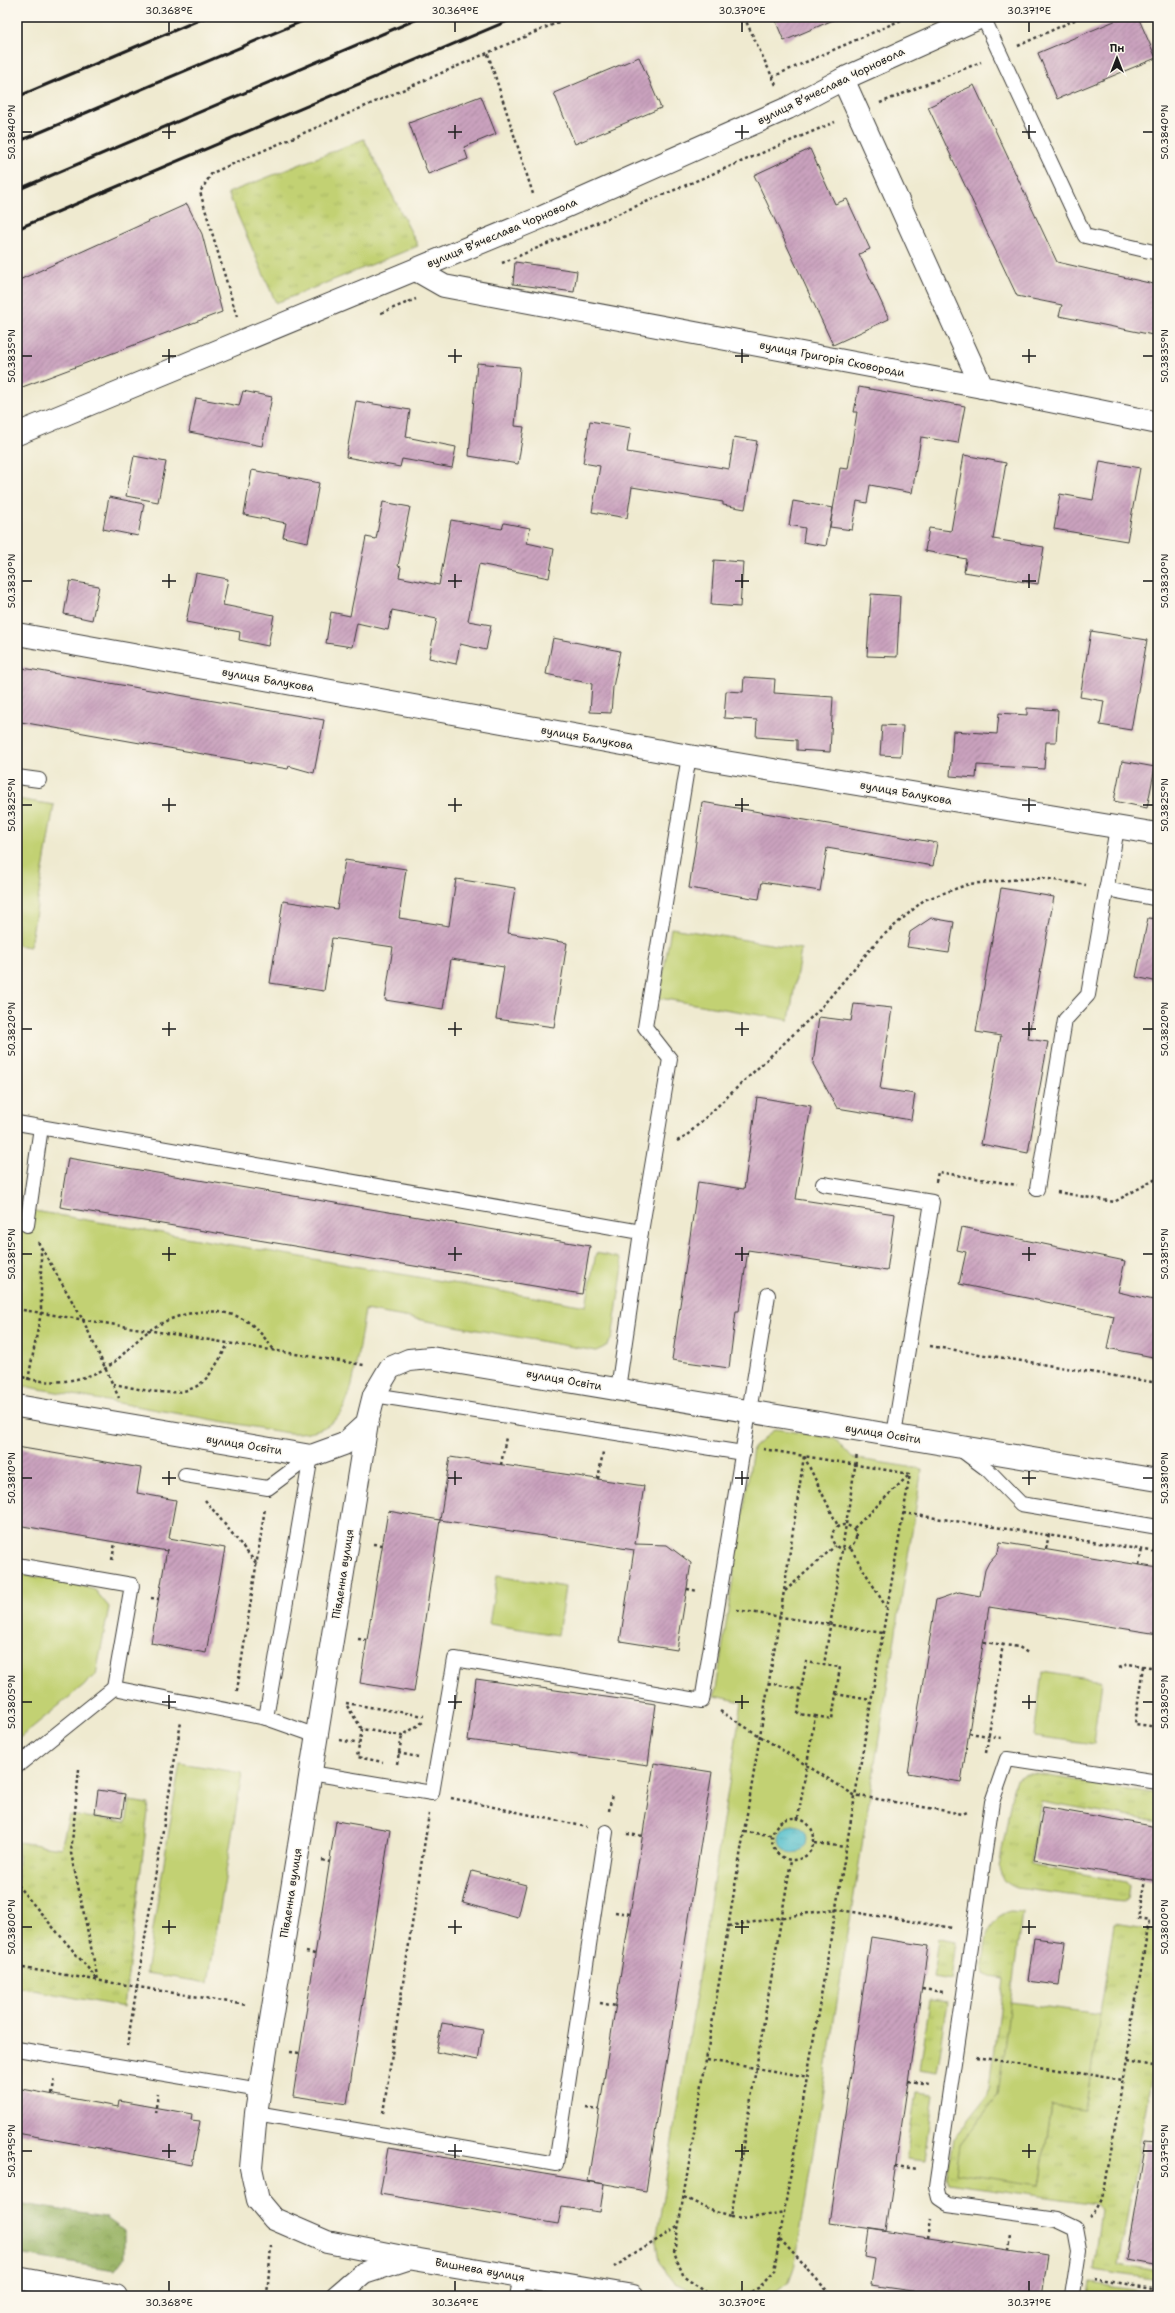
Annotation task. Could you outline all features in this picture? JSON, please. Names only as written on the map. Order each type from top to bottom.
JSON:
[{"type":"street","name":"вулиця Вʼячеслава Чорновола","points":[[17,434],[540,218],[788,108],[843,78],[982,17]]},
{"type":"street","points":[[843,78],[982,387]]},
{"type":"street","name":"вулиця Григорія Сковороди","points":[[416,270],[444,286],[982,387],[1158,423]]},
{"type":"street","name":"вулиця Балукова","points":[[17,634],[689,756],[1158,834]]},
{"type":"street","name":"вулиця Освіти","points":[[390,1368],[409,1360],[431,1358],[1158,1480]]},
{"type":"street","points":[[367,1423],[374,1395],[390,1368]]},
{"type":"street","name":"вулиця Освіти","points":[[20,1406],[132,1427],[311,1456],[344,1444],[367,1423]]},
{"type":"street","name":"Південна вулиця","points":[[367,1423],[256,2113],[251,2168],[258,2200],[274,2219],[327,2242],[408,2258]]},
{"type":"street","name":"Вишнева вулиця","points":[[337,2296],[364,2274],[408,2258],[519,2287],[633,2296]]},
{"type":"street","points":[[17,2278],[116,2296]]},
{"type":"lane","points":[[982,17],[1086,236],[1158,253]]},
{"type":"lane","points":[[618,1389],[641,1232],[670,1059],[645,1027],[689,756]]},
{"type":"lane","points":[[17,776],[39,780]]},
{"type":"lane","points":[[1037,1189],[1065,1020],[1088,995],[1117,828]]},
{"type":"lane","points":[[1106,889],[1158,899]]},
{"type":"lane","points":[[17,1123],[641,1232]]},
{"type":"lane","points":[[27,1225],[41,1127]]},
{"type":"lane","points":[[823,1184],[932,1202],[894,1435]]},
{"type":"lane","points":[[311,1773],[432,1793],[455,1659],[702,1700],[744,1450],[768,1295]]},
{"type":"lane","points":[[374,1395],[606,1432],[744,1450]]},
{"type":"lane","points":[[955,1446],[988,1470],[1021,1504],[1158,1527]]},
{"type":"lane","points":[[185,1475],[268,1488],[311,1456]]},
{"type":"lane","points":[[266,1718],[311,1456]]},
{"type":"lane","points":[[17,1565],[132,1585],[114,1688],[17,1766]]},
{"type":"lane","points":[[114,1688],[266,1718],[317,1736]]},
{"type":"lane","points":[[1072,2296],[1079,2250],[1075,2228],[1056,2219],[948,2204],[939,2198],[936,2186],[992,1802],[1008,1759],[1158,1782]]},
{"type":"lane","points":[[256,2113],[556,2164],[606,1832]]},
{"type":"lane","points":[[17,2049],[260,2090]]},
{"type":"path","points":[[244,340],[200,192],[212,173],[488,54],[563,18],[570,17]]},
{"type":"path","points":[[744,17],[788,108]]},
{"type":"path","points":[[772,77],[908,17]]},
{"type":"path","points":[[494,266],[1000,54],[1081,17]]},
{"type":"path","points":[[488,54],[540,218],[551,243]]},
{"type":"path","points":[[373,316],[418,299]]},
{"type":"path","points":[[654,1153],[685,1137],[819,1010],[878,940],[924,900],[969,884],[1021,878],[1043,878],[1106,889]]},
{"type":"path","points":[[27,1225],[42,1247],[83,1320],[132,1427]]},
{"type":"path","points":[[20,1406],[28,1380],[41,1313],[42,1247]]},
{"type":"path","points":[[17,1309],[228,1344],[390,1368]]},
{"type":"path","points":[[17,1376],[28,1380],[58,1382],[84,1377],[106,1368],[149,1331],[169,1319],[189,1313],[218,1312],[242,1318],[259,1330],[275,1351]]},
{"type":"path","points":[[910,1342],[1158,1383]]},
{"type":"path","points":[[113,1384],[173,1393],[195,1387],[212,1371],[228,1344]]},
{"type":"path","points":[[500,1464],[509,1416]]},
{"type":"path","points":[[824,1665],[861,1430]]},
{"type":"path","points":[[598,1479],[606,1432]]},
{"type":"path","points":[[744,1450],[804,1456],[910,1474]]},
{"type":"path","points":[[804,1456],[838,1526]]},
{"type":"path","points":[[731,2296],[706,2292],[684,2277],[674,2253],[784,1592],[804,1456]]},
{"type":"path","points":[[743,2296],[760,2287],[774,2271],[809,2076],[834,1909],[872,1700],[886,1607],[910,1474]]},
{"type":"path","points":[[854,1528],[910,1474]]},
{"type":"path","points":[[185,1475],[256,1563]]},
{"type":"path","points":[[233,1711],[268,1488]]},
{"type":"path","points":[[903,1513],[1158,1552]]},
{"type":"path","points":[[851,1549],[842,1550],[835,1546],[832,1535],[838,1526],[846,1525],[854,1528]]},
{"type":"path","points":[[851,1549],[857,1539],[854,1528]]},
{"type":"path","points":[[784,1592],[835,1546]]},
{"type":"path","points":[[851,1549],[886,1607]]},
{"type":"path","points":[[718,1606],[883,1633]]},
{"type":"path","points":[[984,1642],[1019,1647],[1028,1652]]},
{"type":"path","points":[[985,1757],[1003,1644]]},
{"type":"path","points":[[806,1662],[840,1667],[832,1719],[798,1714],[802,1689],[806,1662]]},
{"type":"path","points":[[1119,1668],[1128,1664],[1158,1668]]},
{"type":"path","points":[[1144,1666],[1135,1724],[1158,1727]]},
{"type":"path","points":[[768,1684],[802,1689]]},
{"type":"path","points":[[836,1694],[872,1700]]},
{"type":"path","points":[[702,1700],[854,1795],[963,1814],[973,1809]]},
{"type":"path","points":[[124,2067],[184,1701]]},
{"type":"path","points":[[397,1764],[402,1736],[429,1717],[344,1703],[362,1729],[402,1736]]},
{"type":"path","points":[[798,1818],[808,1766],[815,1716]]},
{"type":"path","points":[[969,1733],[1003,1738]]},
{"type":"path","points":[[79,1769],[71,1853],[98,1980]]},
{"type":"path","points":[[379,2135],[432,1793],[606,1832]]},
{"type":"path","points":[[798,1818],[811,1827],[815,1843],[806,1857],[791,1861],[776,1852],[771,1835],[781,1821],[798,1818]]},
{"type":"path","points":[[744,1832],[771,1835]]},
{"type":"path","points":[[815,1843],[845,1847]]},
{"type":"path","points":[[732,2217],[791,1861]]},
{"type":"path","points":[[1075,2228],[1097,2210],[1103,2199],[1149,1921],[1138,1920],[1146,1879]]},
{"type":"path","points":[[17,1885],[98,1980]]},
{"type":"path","points":[[729,1926],[834,1909],[974,1931]]},
{"type":"path","points":[[17,1967],[273,2009]]},
{"type":"path","points":[[956,2054],[1122,2080]]},
{"type":"path","points":[[706,2060],[809,2076]]},
{"type":"path","points":[[1126,2061],[1158,2067]]},
{"type":"path","points":[[684,2197],[710,2210],[732,2217],[751,2218],[784,2212]]},
{"type":"path","points":[[267,2296],[274,2219]]},
{"type":"path","points":[[780,2239],[832,2296]]},
{"type":"path","points":[[1076,2276],[1158,2289]]},
{"type":"green space","points":[[364,139],[418,246],[276,303],[228,193]]},
{"type":"green space","points":[[17,799],[54,805],[30,947],[17,945]]},
{"type":"green space","points":[[671,928],[801,949],[789,1020],[659,998]]},
{"type":"green space","points":[[17,1208],[586,1306],[596,1253],[619,1258],[623,1267],[612,1338],[607,1346],[596,1351],[365,1310],[353,1381],[344,1406],[338,1416],[330,1424],[319,1429],[305,1432],[288,1433],[17,1385]]},
{"type":"green space","points":[[775,1429],[834,1438],[852,1458],[922,1469],[795,2265],[789,2281],[771,2295],[702,2296],[675,2283],[659,2263],[656,2241],[742,1702],[715,1696],[753,1448]]},
{"type":"green space","points":[[17,1574],[65,1581],[95,1590],[109,1607],[96,1675],[17,1740]]},
{"type":"green space","points":[[497,1576],[565,1587],[558,1635],[489,1624]]},
{"type":"green space","points":[[1042,1672],[1102,1681],[1094,1744],[1034,1736]]},
{"type":"green space","points":[[180,1763],[242,1773],[208,1983],[146,1973]]},
{"type":"green space","points":[[1026,1774],[1036,1774],[1158,1794],[1158,1822],[1041,1801],[1030,1864],[1126,1882],[1129,1886],[1127,1898],[1122,1902],[1017,1888],[1005,1881],[999,1868],[1013,1788],[1018,1779]]},
{"type":"green space","points":[[130,1801],[149,1804],[124,2007],[17,1987],[18,1842],[61,1848],[69,1815],[126,1822]]},
{"type":"green space","points":[[1011,1911],[1022,1912],[998,2095],[960,2145],[1039,2185],[1052,2106],[1085,2110],[1114,1924],[1158,1931],[1158,2038],[1119,2264],[1158,2271],[1158,2280],[1093,2270],[1101,2210],[1097,2204],[948,2183],[946,2177],[953,2139],[989,2093],[1004,1979],[990,1977],[984,1974],[983,1968],[985,1950],[991,1926],[1002,1915]]},
{"type":"green space","points":[[938,1939],[956,1942],[951,1980],[933,1977]]},
{"type":"green space","points":[[929,2000],[948,2002],[937,2073],[919,2070]]},
{"type":"green space","points":[[1010,2002],[1100,2014],[1085,2110],[1052,2106],[1039,2185],[956,2173],[960,2145],[998,2095]]},
{"type":"green space","points":[[916,2092],[934,2094],[925,2161],[906,2159]]},
{"type":"green space","points":[[17,2203],[105,2217],[124,2231],[124,2258],[115,2270],[17,2254]]},
{"type":"green space","points":[[1090,2283],[1158,2294],[1158,2296],[1088,2296]]},
{"type":"water","points":[[793,1825],[799,1826],[803,1829],[806,1833],[806,1845],[803,1849],[799,1852],[793,1853],[787,1852],[783,1849],[780,1845],[779,1839],[780,1833],[783,1829],[787,1826]]},
{"type":"building","points":[[774,17],[840,17],[784,41]]},
{"type":"building","points":[[1124,17],[1138,17],[1156,58],[1057,99],[1038,53]]},
{"type":"building","points":[[639,57],[661,108],[575,144],[554,93]]},
{"type":"building","points":[[974,85],[1057,262],[1158,285],[1158,336],[1059,316],[1062,305],[1017,296],[928,107]]},
{"type":"building","points":[[481,96],[496,134],[464,147],[468,159],[428,174],[409,123]]},
{"type":"building","points":[[810,149],[835,204],[847,199],[870,249],[859,254],[889,319],[833,345],[754,175]]},
{"type":"building","points":[[187,204],[202,234],[222,312],[17,389],[17,281]]},
{"type":"building","points":[[515,262],[577,271],[574,292],[513,284]]},
{"type":"building","points":[[477,363],[520,367],[515,426],[524,427],[518,464],[469,456]]},
{"type":"building","points":[[859,387],[965,406],[958,443],[921,437],[912,493],[870,485],[867,503],[857,501],[852,530],[830,527],[840,468],[848,469],[857,412],[854,412]]},
{"type":"building","points":[[243,391],[272,397],[262,446],[189,432],[196,398],[239,406]]},
{"type":"building","points":[[356,401],[410,410],[406,437],[456,447],[452,468],[402,459],[400,467],[346,457]]},
{"type":"building","points":[[590,421],[631,428],[627,452],[729,469],[734,437],[757,441],[745,509],[723,505],[723,502],[632,487],[627,518],[592,512],[600,466],[583,463]]},
{"type":"building","points":[[964,455],[1006,463],[993,539],[1044,547],[1038,584],[964,572],[966,559],[925,551],[929,528],[951,531]]},
{"type":"building","points":[[134,456],[166,462],[158,502],[126,496]]},
{"type":"building","points":[[1100,461],[1140,468],[1127,541],[1054,529],[1060,494],[1093,500]]},
{"type":"building","points":[[252,470],[319,483],[308,542],[283,537],[286,523],[244,515]]},
{"type":"building","points":[[109,497],[144,504],[138,536],[103,529]]},
{"type":"building","points":[[793,501],[833,508],[826,546],[803,542],[805,528],[789,525]]},
{"type":"building","points":[[383,502],[410,507],[398,566],[401,567],[399,577],[439,585],[451,520],[502,529],[504,523],[530,528],[527,543],[554,549],[549,578],[479,564],[468,621],[491,625],[486,650],[460,644],[456,664],[429,658],[437,619],[392,610],[388,630],[357,623],[352,647],[326,643],[331,612],[350,616],[366,537],[376,539]]},
{"type":"building","points":[[714,560],[743,562],[740,607],[711,605]]},
{"type":"building","points":[[196,573],[228,579],[223,605],[274,615],[268,646],[239,640],[240,632],[186,622]]},
{"type":"building","points":[[70,581],[99,586],[92,620],[64,614]]},
{"type":"building","points":[[871,594],[900,596],[897,657],[867,656]]},
{"type":"building","points":[[1091,631],[1147,640],[1131,730],[1100,725],[1104,701],[1080,697]]},
{"type":"building","points":[[553,638],[620,651],[613,687],[611,713],[590,712],[592,684],[546,674]]},
{"type":"building","points":[[17,667],[324,720],[314,773],[289,766],[288,769],[21,722],[17,720]]},
{"type":"building","points":[[744,677],[775,679],[774,693],[833,697],[830,752],[797,750],[797,740],[756,737],[757,720],[724,718],[726,691],[743,692]]},
{"type":"building","points":[[1027,708],[1058,710],[1056,742],[1046,742],[1044,769],[977,765],[976,778],[950,776],[953,731],[997,734],[999,713],[1027,715]]},
{"type":"building","points":[[882,725],[903,726],[901,756],[880,755]]},
{"type":"building","points":[[1122,761],[1155,767],[1147,808],[1114,801]]},
{"type":"building","points":[[702,802],[937,843],[933,866],[827,848],[820,891],[762,882],[759,899],[689,888]]},
{"type":"building","points":[[345,860],[406,869],[399,918],[449,926],[456,879],[515,888],[508,933],[567,943],[554,1027],[496,1019],[504,967],[451,959],[443,1009],[385,1000],[393,947],[332,938],[324,991],[270,983],[283,901],[337,909]]},
{"type":"building","points":[[1001,888],[1054,897],[1028,1039],[1048,1042],[1028,1153],[981,1144],[1001,1036],[976,1032]]},
{"type":"building","points":[[931,918],[954,922],[949,953],[907,947],[910,932]]},
{"type":"building","points":[[1148,918],[1158,919],[1158,982],[1136,977]]},
{"type":"building","points":[[854,1004],[892,1008],[880,1089],[915,1094],[911,1120],[837,1108],[813,1064],[819,1017],[851,1021]]},
{"type":"building","points":[[757,1097],[811,1106],[796,1199],[895,1214],[887,1271],[748,1250],[739,1311],[736,1311],[729,1368],[672,1360],[698,1182],[744,1189]]},
{"type":"building","points":[[68,1158],[590,1246],[582,1294],[60,1207]]},
{"type":"building","points":[[962,1227],[1125,1261],[1118,1292],[1158,1301],[1158,1358],[1107,1348],[1114,1316],[959,1284],[966,1252],[957,1250]]},
{"type":"building","points":[[17,1447],[141,1468],[137,1493],[176,1500],[169,1538],[225,1548],[206,1653],[151,1643],[167,1551],[17,1525]]},
{"type":"building","points":[[450,1457],[644,1486],[635,1544],[667,1545],[691,1563],[677,1650],[620,1641],[634,1550],[440,1520]]},
{"type":"building","points":[[388,1511],[440,1520],[414,1692],[360,1683]]},
{"type":"building","points":[[1000,1542],[1158,1568],[1158,1634],[989,1607],[961,1782],[908,1773],[936,1600],[959,1592],[980,1596],[985,1570],[989,1562],[998,1552]]},
{"type":"building","points":[[476,1679],[656,1704],[648,1765],[468,1740]]},
{"type":"building","points":[[654,1763],[712,1772],[646,2191],[588,2181]]},
{"type":"building","points":[[98,1790],[125,1794],[122,1817],[95,1813]]},
{"type":"building","points":[[1043,1807],[1158,1827],[1158,1881],[1034,1860]]},
{"type":"building","points":[[336,1821],[390,1830],[347,2104],[293,2096]]},
{"type":"building","points":[[472,1871],[526,1885],[518,1918],[463,1903]]},
{"type":"building","points":[[871,1937],[928,1946],[886,2231],[829,2223]]},
{"type":"building","points":[[1034,1938],[1065,1942],[1059,1985],[1028,1981]]},
{"type":"building","points":[[442,2023],[483,2030],[478,2060],[436,2052]]},
{"type":"building","points":[[17,2088],[118,2107],[119,2101],[192,2114],[191,2120],[200,2121],[192,2165],[17,2133]]},
{"type":"building","points":[[1146,2142],[1158,2143],[1158,2267],[1126,2261]]},
{"type":"building","points":[[388,2148],[604,2184],[600,2212],[562,2207],[558,2224],[380,2194]]},
{"type":"building","points":[[869,2229],[1048,2256],[1042,2296],[947,2296],[871,2285],[875,2259],[865,2257]]},
{"type":"railway","points":[[17,97],[206,17]]},
{"type":"railway","points":[[17,142],[312,17]]},
{"type":"railway","points":[[17,190],[422,17]]},
{"type":"railway","points":[[17,229],[517,17]]}]
